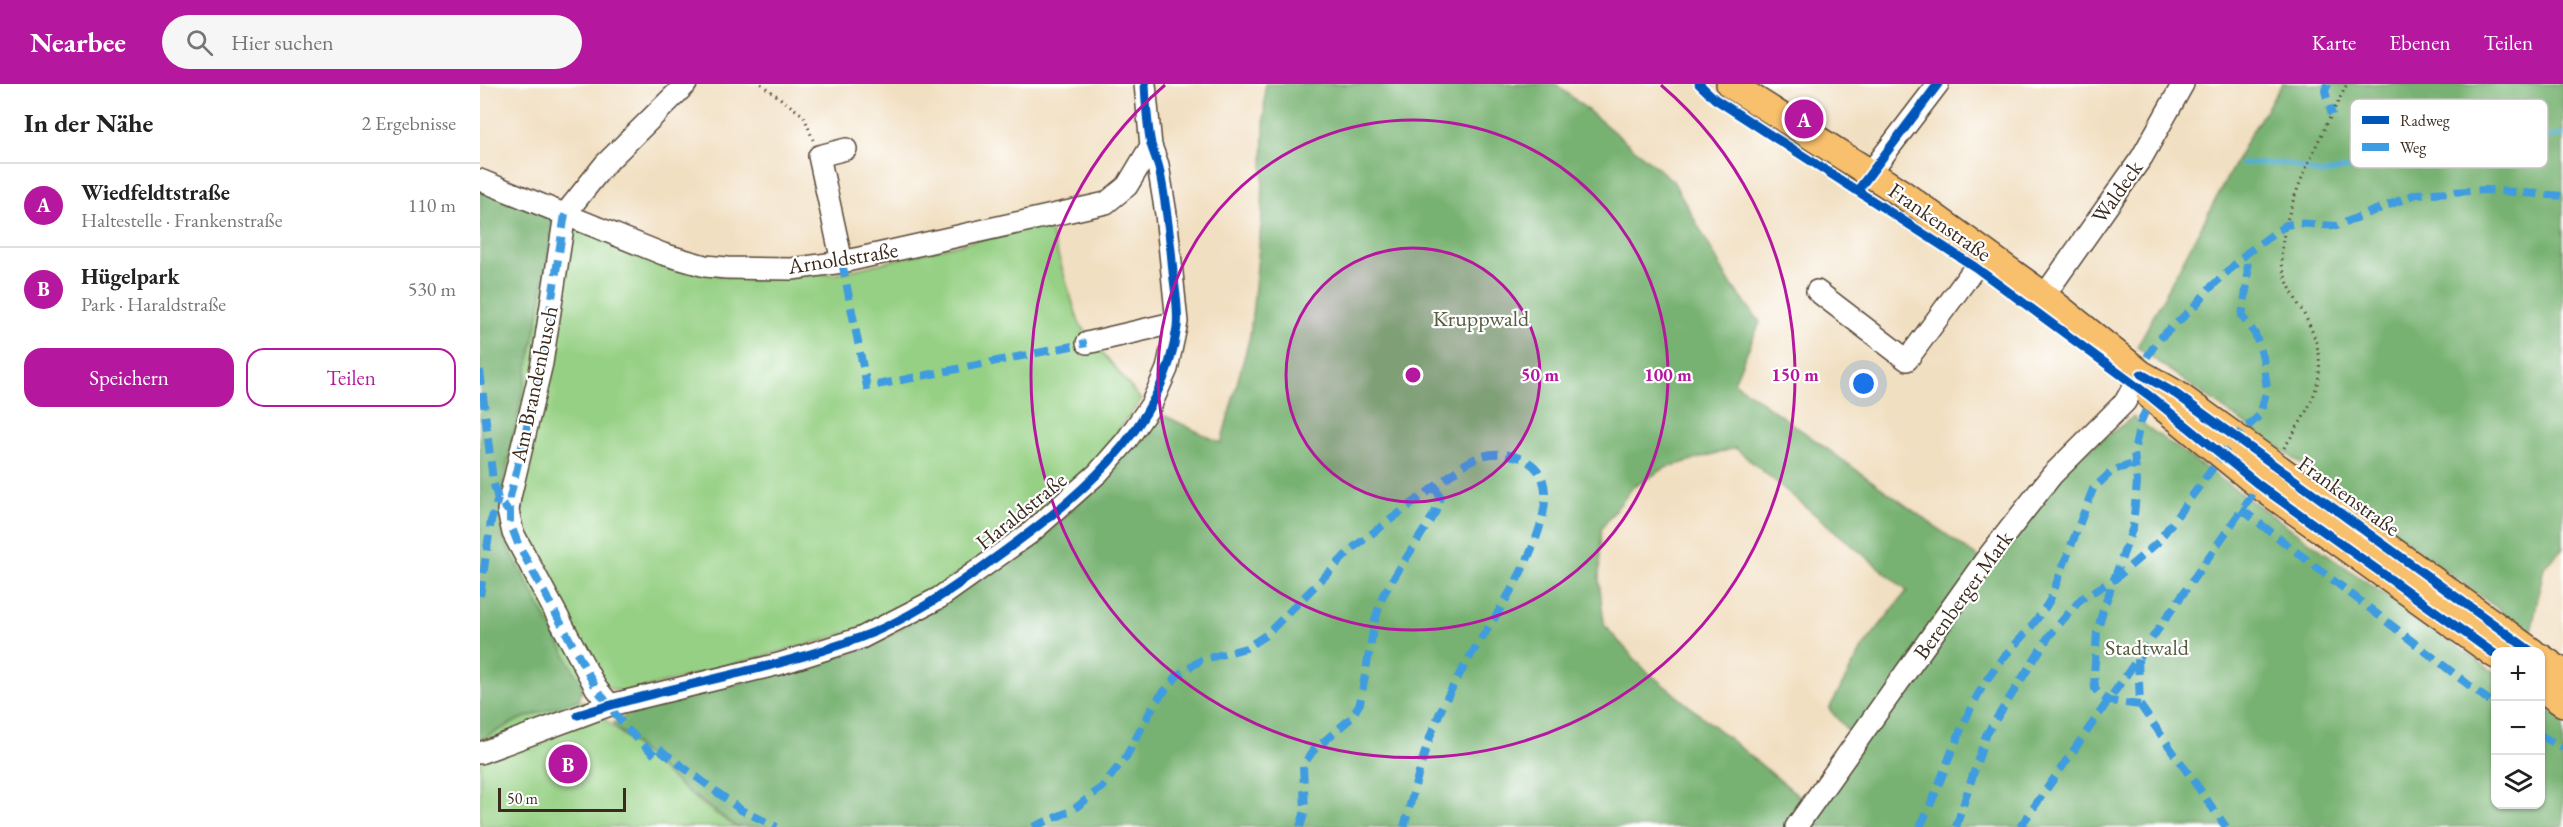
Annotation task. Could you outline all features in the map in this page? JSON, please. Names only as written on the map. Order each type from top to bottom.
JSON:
[{"type":"main road","name":"Frankenstraße","points":[[1747,88],[2044,296],[2140,374],[2176,394],[2526,647]]},
{"type":"main road","name":"Frankenstraße","points":[[2140,374],[2151,397],[2221,456],[2491,651]]},
{"type":"main road","points":[[2545,660],[2563,673]]},
{"type":"main road","points":[[2545,690],[2563,703]]},
{"type":"street","name":"Am Brandenbusch","points":[[610,705],[596,688],[519,546],[513,533],[508,511],[545,347],[565,214],[605,164],[686,84]]},
{"type":"street","name":"Haraldstraße","points":[[480,753],[610,705],[779,664],[861,638],[939,598],[1060,509],[1098,473],[1126,441],[1151,405],[1167,369],[1177,322],[1167,214],[1158,165],[1151,146],[1145,84]]},
{"type":"street","points":[[1870,173],[1938,84]]},
{"type":"street","name":"Waldeck","points":[[2044,296],[2142,157],[2183,84]]},
{"type":"street","name":"Arnoldstraße","points":[[480,180],[663,254],[705,266],[792,268],[842,262],[1106,203],[1127,186],[1151,146]]},
{"type":"street","points":[[842,262],[819,156],[846,149]]},
{"type":"street","points":[[1816,291],[1907,360],[1985,254]]},
{"type":"street","points":[[1087,344],[1177,322]]},
{"type":"street","name":"Berenberger Mark","points":[[1796,827],[1984,562],[2052,475],[2125,402],[2140,374]]},
{"type":"path","points":[[760,84],[804,116],[819,156]]},
{"type":"path","points":[[2273,465],[2314,399],[2321,362],[2317,341],[2286,280],[2282,263],[2286,225],[2324,129],[2347,84]]},
{"type":"green space","name":"Kruppwald","points":[[1265,84],[1556,84],[1673,181],[1730,283],[1760,322],[1734,382],[1983,561],[1856,740],[1829,709],[1863,647],[1907,591],[1735,448],[1665,468],[1633,487],[1601,529],[1599,580],[1604,625],[1644,669],[1809,804],[1793,827],[737,827],[682,787],[617,728],[613,723],[633,712],[871,647],[1038,543],[1102,480],[1153,410],[1221,443],[1250,336],[1262,216]]},
{"type":"green space","points":[[2282,84],[2563,84],[2563,548],[2544,567],[2531,633],[2137,347],[2250,135]]},
{"type":"green space","points":[[480,183],[554,212],[538,319],[501,494],[501,534],[583,688],[579,699],[518,720],[480,740]]},
{"type":"green space","points":[[554,212],[724,277],[836,274],[1048,223],[1079,323],[1141,400],[1091,467],[993,550],[922,598],[866,626],[835,637],[627,693],[605,687],[596,671],[583,688],[501,534],[501,494],[538,319]]},
{"type":"green space","name":"Stadtwald","points":[[2133,417],[2491,670],[2491,809],[2545,809],[2545,708],[2563,720],[2563,827],[1800,827],[2053,476]]},
{"type":"green space","points":[[579,699],[695,799],[737,827],[480,827],[480,740],[518,720]]},
{"type":"waterway","points":[[2548,137],[2563,135]]},
{"type":"waterway","points":[[2241,163],[2289,164],[2320,174],[2351,168]]},
{"type":"marked path","points":[[2328,84],[2325,91],[2332,115]]},
{"type":"marked path","points":[[2147,357],[2157,341],[2194,307],[2209,289],[2247,253],[2286,225],[2298,223],[2336,226],[2416,194],[2486,190],[2563,196]]},
{"type":"marked path","points":[[565,214],[542,363],[510,497],[510,523],[519,546],[596,688],[626,728],[657,757],[662,752]]},
{"type":"marked path","points":[[1956,827],[1986,735],[2049,636],[2081,599],[2115,579],[2157,543],[2235,438],[2260,415],[2267,389],[2263,357],[2255,334],[2242,316],[2248,278],[2247,253]]},
{"type":"marked path","points":[[842,262],[867,387],[1087,343]]},
{"type":"marked path","points":[[480,370],[493,481],[498,499],[508,511]]},
{"type":"marked path","points":[[2140,705],[2109,701],[2101,696],[2095,689],[2094,674],[2097,633],[2103,610],[2133,527],[2137,482],[2134,452],[2140,424],[2151,397]]},
{"type":"marked path","points":[[1033,827],[1073,810],[1101,788],[1126,757],[1156,701],[1178,675],[1201,660],[1246,648],[1266,635],[1354,547],[1465,464],[1490,454],[1517,457],[1538,470],[1545,492],[1542,519],[1532,549],[1517,579],[1446,699],[1421,765],[1404,827]]},
{"type":"marked path","points":[[1920,827],[1974,701],[2000,662],[2035,622],[2050,600],[2093,489],[2113,470],[2134,464]]},
{"type":"marked path","points":[[2020,827],[2259,485]]},
{"type":"marked path","points":[[1300,827],[1305,811],[1303,765],[1313,751],[1351,718],[1360,703],[1375,620],[1383,595],[1436,511],[1440,496],[1435,488]]},
{"type":"marked path","points":[[480,596],[491,521],[498,499]]},
{"type":"marked path","points":[[2241,509],[2491,702]]},
{"type":"marked path","points":[[2138,659],[2140,705],[2226,827]]},
{"type":"marked path","points":[[2545,738],[2563,748]]},
{"type":"marked path","points":[[659,749],[741,810],[777,827]]},
{"type":"cycle path","points":[[578,715],[824,650],[893,623],[942,595],[1019,541],[1080,491],[1108,463],[1133,433],[1153,400],[1168,365],[1177,327],[1168,220],[1159,168],[1150,136],[1145,84]]},
{"type":"cycle path","points":[[1699,84],[1715,99],[1975,267],[2151,397],[2259,485],[2491,651]]},
{"type":"cycle path","points":[[1858,190],[1938,84]]},
{"type":"cycle path","points":[[2141,374],[2176,394],[2525,647]]},
{"type":"place","name":"Wiedfeldtstraße","points":[[1804,119]]},
{"type":"place","name":"Hügelpark","points":[[568,764]]}]
